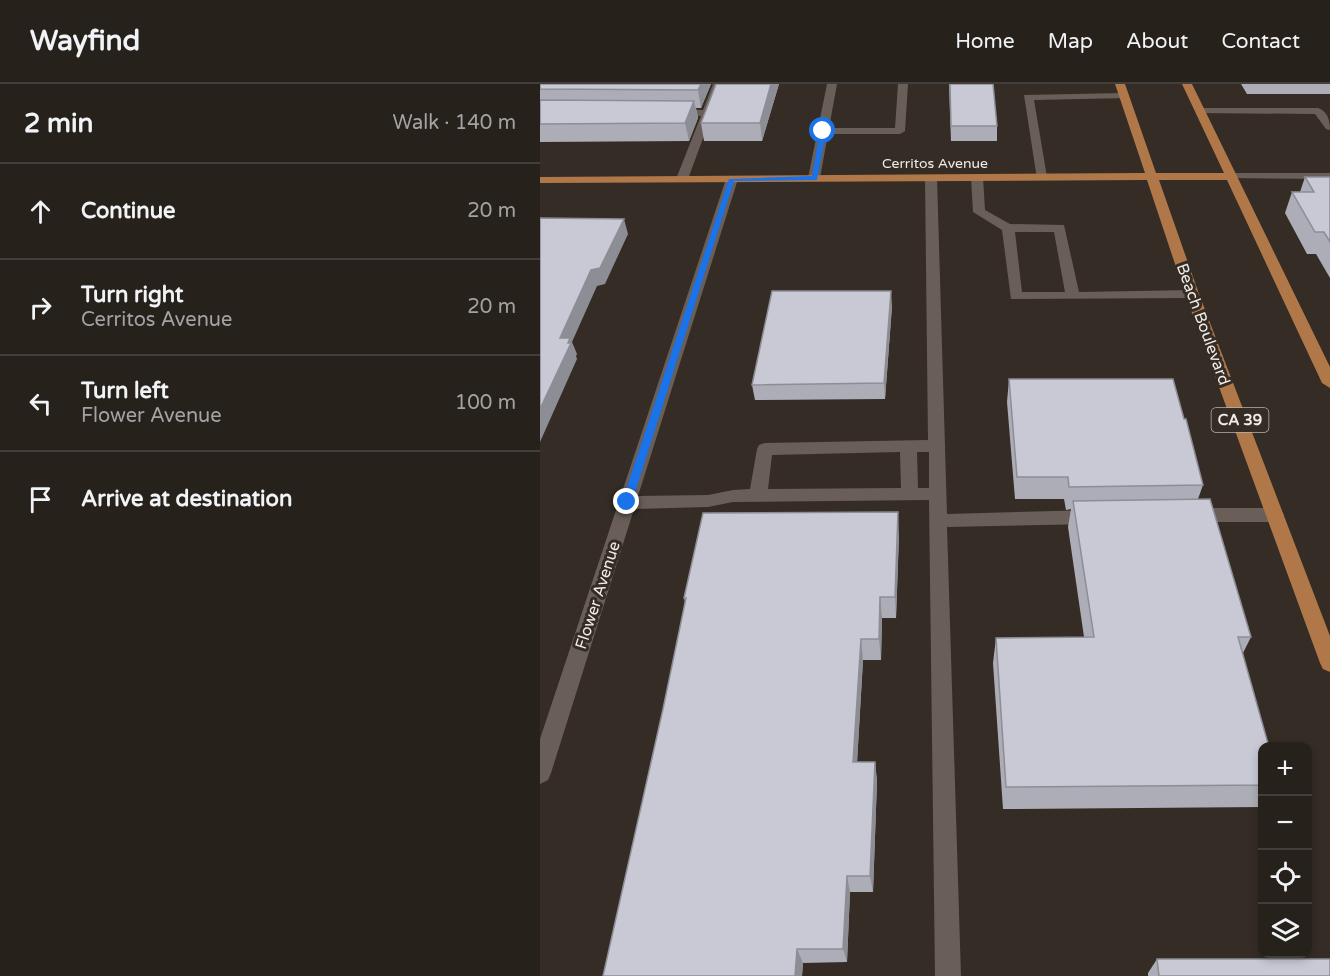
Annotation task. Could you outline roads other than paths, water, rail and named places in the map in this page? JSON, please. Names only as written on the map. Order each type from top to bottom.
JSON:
[{"type":"main road","name":"Beach Boulevard","points":[[1120,84],[1192,294],[1330,663]]},
{"type":"main road","points":[[1187,84],[1330,383]]},
{"type":"main road","name":"Cerritos Avenue","points":[[540,180],[1232,176]]},
{"type":"street","points":[[682,179],[718,84]]},
{"type":"street","points":[[814,178],[832,84]]},
{"type":"street","points":[[823,131],[900,131],[903,84]]},
{"type":"street","points":[[1041,177],[1028,97],[1124,96]]},
{"type":"street","points":[[1201,111],[1317,111],[1330,127]]},
{"type":"street","points":[[659,112],[707,112]]},
{"type":"street","name":"Cerritos Avenue","points":[[1232,176],[1330,176]]},
{"type":"street","points":[[977,177],[980,212],[1008,228],[1060,228],[1073,296]]},
{"type":"street","points":[[931,178],[948,976]]},
{"type":"street","name":"Flower Avenue","points":[[540,772],[732,179]]},
{"type":"street","points":[[1008,228],[1016,296],[1192,294]]},
{"type":"street","points":[[758,496],[765,448],[937,446]]},
{"type":"street","points":[[908,447],[910,494]]},
{"type":"street","points":[[627,502],[708,501],[733,496],[938,494]]},
{"type":"street","points":[[1172,516],[1275,515]]},
{"type":"street","points":[[938,520],[1114,517]]}]
